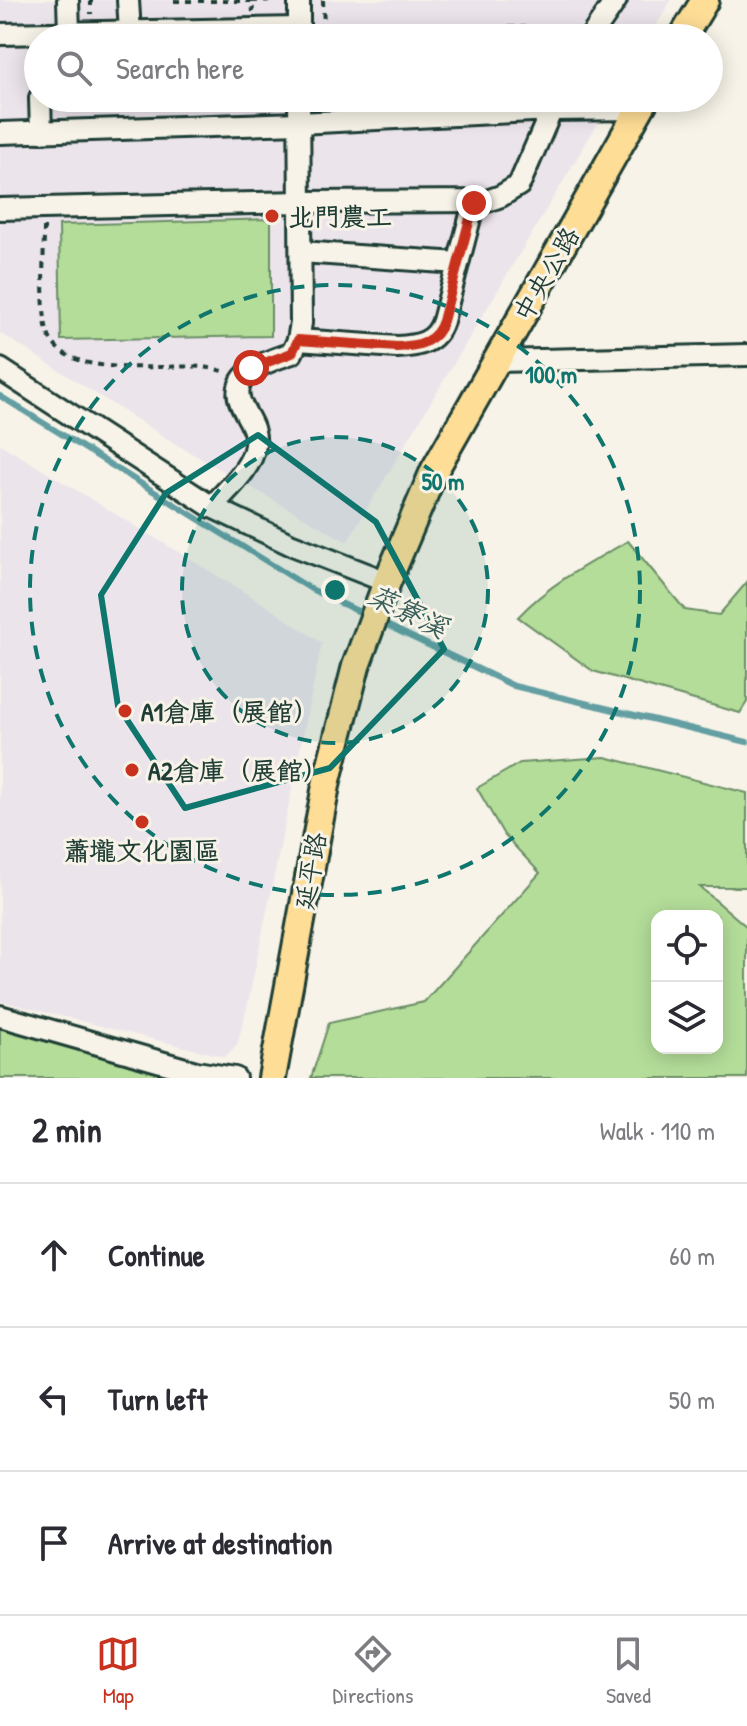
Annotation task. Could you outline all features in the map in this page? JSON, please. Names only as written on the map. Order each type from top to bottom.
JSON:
[{"type":"main road","points":[[690,24],[705,0]]},
{"type":"main road","name":"中央公路","points":[[387,582],[434,471],[638,112]]},
{"type":"main road","name":"延平路","points":[[272,1078],[327,780],[356,666],[387,582]]},
{"type":"lane","points":[[68,0],[69,24]]},
{"type":"lane","points":[[128,0],[130,24]]},
{"type":"lane","points":[[299,0],[299,24]]},
{"type":"lane","points":[[599,24],[616,0]]},
{"type":"lane","points":[[0,34],[24,35]]},
{"type":"lane","points":[[40,112],[41,132]]},
{"type":"lane","points":[[212,507],[244,469],[256,442],[252,423],[239,396],[251,368],[292,353],[298,340],[302,202],[299,112]]},
{"type":"lane","points":[[0,133],[299,123],[447,112]]},
{"type":"lane","points":[[0,209],[302,202],[474,203],[501,196],[519,185],[551,112]]},
{"type":"lane","points":[[298,340],[397,347],[431,340],[440,331],[474,203]]},
{"type":"lane","points":[[301,252],[458,263]]},
{"type":"lane","points":[[497,361],[747,355]]},
{"type":"lane","points":[[0,369],[212,507],[290,544],[387,582]]},
{"type":"lane","points":[[0,1016],[196,1072],[235,1078]]},
{"type":"path","points":[[174,1],[277,0]]},
{"type":"path","points":[[323,0],[324,24]]},
{"type":"path","points":[[252,1],[254,24]]},
{"type":"path","points":[[44,208],[46,326],[56,348],[69,357],[97,364],[116,367],[202,367],[246,379]]},
{"type":"highlighted area","points":[[258,435],[376,522],[444,649],[330,768],[185,808],[118,706],[101,595],[166,493]]},
{"type":"shaded area","name":"北門農工","points":[[0,0],[671,0],[657,24],[24,24],[24,112],[605,112],[347,542],[177,445],[0,333]]},
{"type":"shaded area","name":"蕭壠文化園區","points":[[0,444],[259,601],[322,643],[247,1008],[237,1045],[225,1057],[0,1001]]},
{"type":"green space","points":[[271,219],[271,336],[61,340],[59,225]]},
{"type":"green space","points":[[628,541],[685,610],[719,615],[747,582],[747,702],[740,713],[593,671],[518,617],[556,584]]},
{"type":"green space","points":[[605,757],[747,793],[747,887],[700,887],[747,927],[747,1078],[311,1078],[329,1023],[424,1002],[540,873],[504,835],[477,788],[520,763]]},
{"type":"green space","points":[[0,1025],[174,1078],[0,1078]]},
{"type":"waterway","name":"菜寮溪","points":[[0,396],[311,589],[366,615]]},
{"type":"waterway","name":"菜寮溪","points":[[380,622],[514,686],[747,742]]},
{"type":"place","name":"北門農工","points":[[272,216]]},
{"type":"place","name":"A1倉庫（展館）","points":[[125,711]]},
{"type":"place","name":"A2倉庫（展館）","points":[[132,770]]},
{"type":"place","name":"蕭壠文化園區","points":[[142,822]]},
{"type":"route","points":[[251,368],[292,353],[298,340],[397,347],[431,340],[440,331],[474,203]]}]
